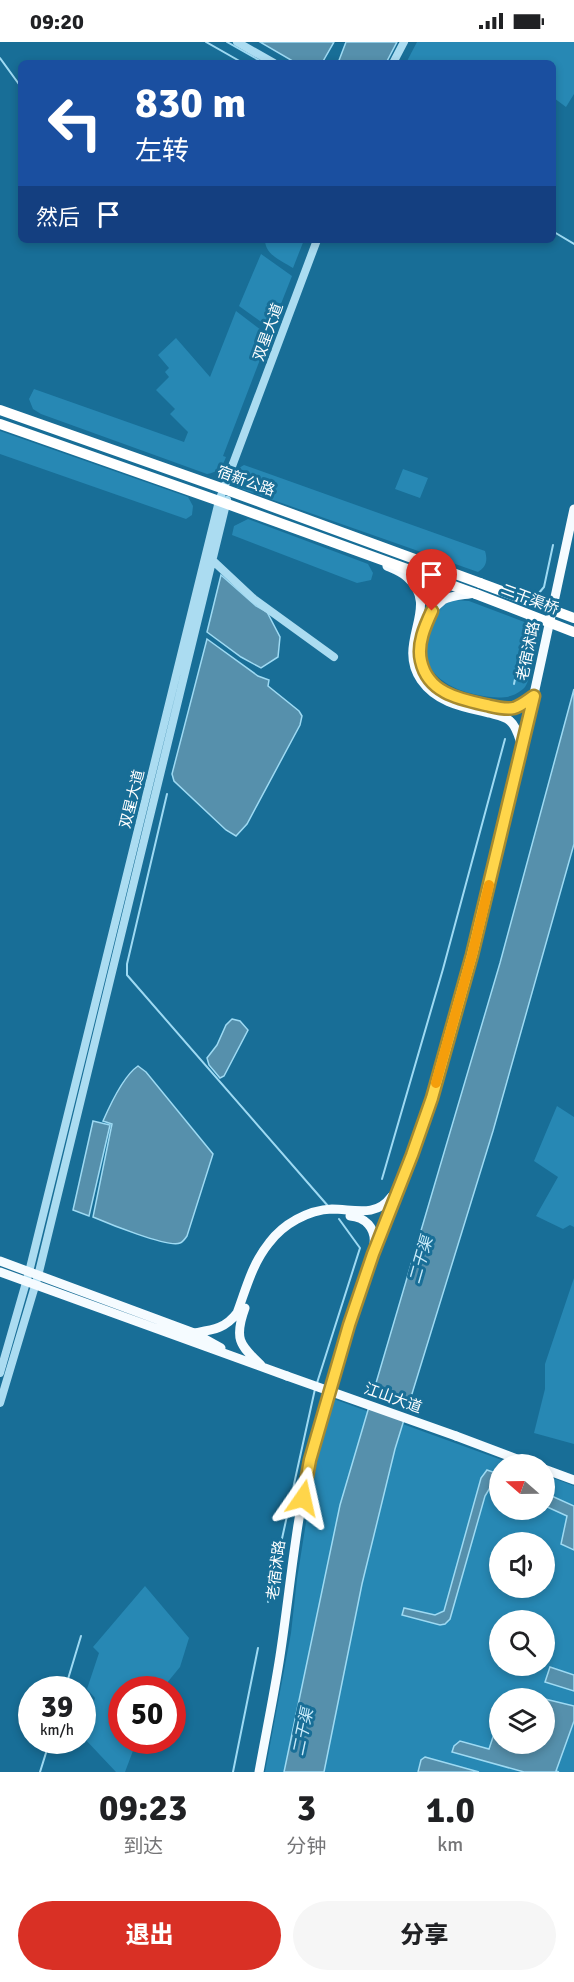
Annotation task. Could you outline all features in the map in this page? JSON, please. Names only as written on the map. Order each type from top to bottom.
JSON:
[{"type":"highway","name":"宿新公路","points":[[0,410],[227,490],[477,590]]},
{"type":"highway","name":"宿新公路","points":[[0,424],[372,557],[477,590]]},
{"type":"highway","name":"二干渠桥","points":[[477,590],[574,618]]},
{"type":"highway","name":"二干渠桥","points":[[477,590],[574,632]]},
{"type":"main road","name":"老宿沭路","points":[[259,1772],[280,1656],[295,1536],[310,1460],[335,1370],[373,1254],[390,1207],[404,1178],[432,1098],[472,955],[534,696],[574,509]]},
{"type":"main road","points":[[372,557],[407,577],[419,592],[422,602],[421,614],[412,644],[412,656],[417,674],[429,691],[442,700],[504,717],[512,722],[522,748]]},
{"type":"main road","points":[[477,590],[447,598],[432,611],[420,645],[421,660],[428,678],[439,689],[455,698],[501,709],[513,708],[534,696]]},
{"type":"main road","points":[[194,1333],[225,1326],[237,1314],[255,1263],[270,1241],[285,1226],[317,1212],[332,1209],[370,1211],[381,1208],[404,1178]]},
{"type":"main road","points":[[265,1369],[246,1352],[238,1336],[242,1317],[261,1263],[277,1242],[289,1231],[317,1216],[376,1214],[390,1207]]},
{"type":"main road","points":[[357,1216],[366,1221],[375,1235],[373,1254]]},
{"type":"main road","name":"江山大道","points":[[0,1261],[32,1279],[245,1362],[503,1454]]},
{"type":"main road","name":"江山大道","points":[[0,1272],[32,1279],[194,1333],[245,1362]]},
{"type":"main road","points":[[555,1473],[574,1480]]},
{"type":"street","points":[[237,42],[269,60]]},
{"type":"street","points":[[395,60],[404,42]]},
{"type":"street","name":"双星大道","points":[[0,1403],[222,502],[316,243]]},
{"type":"street","points":[[209,557],[254,599],[334,657]]},
{"type":"street","name":"双星大道","points":[[0,1373],[32,1279]]},
{"type":"shaded area","points":[[417,42],[574,42],[574,94],[566,107],[556,100],[556,60],[408,60]]},
{"type":"shaded area","points":[[266,243],[303,243],[293,268],[271,254]]},
{"type":"shaded area","points":[[261,254],[292,276],[271,329],[239,306]]},
{"type":"shaded area","points":[[236,311],[269,336],[223,456],[226,457],[221,467],[214,472],[207,474],[41,414],[33,409],[29,399],[34,389],[184,442],[188,432],[170,414],[175,409],[156,390],[169,377],[165,372],[169,368],[158,355],[176,338],[210,377]]},
{"type":"shaded area","points":[[0,431],[188,497],[193,506],[192,515],[186,519],[0,454]]},
{"type":"shaded area","points":[[244,465],[485,551],[486,563],[478,572],[236,487],[235,480],[239,468]]},
{"type":"shaded area","points":[[403,469],[428,478],[420,498],[395,489]]},
{"type":"shaded area","points":[[248,519],[368,564],[373,573],[371,580],[357,583],[232,535],[234,526]]},
{"type":"shaded area","points":[[454,600],[469,601],[540,628],[529,677],[525,687],[520,691],[503,697],[478,695],[452,687],[434,672],[425,652],[426,639],[436,613],[445,604]]},
{"type":"shaded area","points":[[557,1106],[574,1117],[574,1227],[570,1225],[563,1229],[536,1216],[558,1177],[534,1161]]},
{"type":"shaded area","points":[[574,1278],[574,1444],[534,1433],[545,1389],[545,1364]]},
{"type":"shaded area","points":[[331,1398],[489,1455],[489,1520],[555,1520],[555,1479],[574,1486],[574,1772],[265,1772],[291,1633],[312,1485]]},
{"type":"shaded area","points":[[145,1586],[189,1638],[180,1667],[173,1676],[108,1676],[108,1754],[132,1754],[125,1772],[116,1772],[96,1751],[96,1676],[91,1676],[99,1653],[93,1647]]},
{"type":"water","points":[[260,42],[334,42],[324,60],[291,60]]},
{"type":"water","points":[[346,42],[397,42],[388,60],[339,60]]},
{"type":"water","points":[[221,575],[256,606],[267,612],[280,637],[278,657],[261,668],[241,657],[207,632]]},
{"type":"water","points":[[207,639],[258,676],[269,680],[268,686],[302,716],[300,725],[247,824],[236,836],[226,830],[174,781],[172,774]]},
{"type":"water","name":"二干渠","points":[[574,689],[574,844],[493,1131],[395,1449],[362,1584],[324,1772],[284,1772],[340,1505],[500,963]]},
{"type":"water","points":[[232,1019],[240,1021],[248,1030],[224,1076],[220,1078],[209,1065],[207,1058],[217,1045],[226,1025]]},
{"type":"water","points":[[138,1066],[146,1072],[213,1154],[187,1236],[180,1243],[173,1244],[151,1239],[93,1217],[112,1124],[103,1121],[122,1084]]},
{"type":"water","points":[[93,1121],[110,1125],[89,1216],[73,1210]]},
{"type":"water","points":[[487,1470],[489,1471],[489,1489],[485,1496],[450,1619],[440,1625],[402,1615],[404,1608],[435,1615],[444,1611],[481,1478]]},
{"type":"water","points":[[555,1497],[574,1506],[574,1550],[561,1544],[567,1516],[555,1511]]},
{"type":"water","points":[[555,1669],[574,1675],[574,1691],[545,1682],[547,1676],[555,1676]]},
{"type":"water","points":[[555,1701],[574,1706],[574,1721],[556,1771],[559,1772],[524,1772],[452,1752],[454,1746],[460,1741],[489,1749],[489,1754],[555,1754]]},
{"type":"water","points":[[425,1757],[479,1772],[418,1772],[421,1760]]},
{"type":"pier","points":[[372,1388],[413,1403],[407,1422],[366,1407]]},
{"type":"waterway","points":[[206,42],[238,60]]},
{"type":"waterway","points":[[227,42],[259,60]]},
{"type":"waterway","points":[[0,58],[18,83]]},
{"type":"waterway","points":[[556,233],[574,244]]},
{"type":"waterway","points":[[533,600],[544,587],[553,545]]},
{"type":"waterway","points":[[514,684],[528,617]]},
{"type":"waterway","points":[[382,1179],[443,969],[505,739]]},
{"type":"waterway","points":[[167,794],[127,964],[127,975],[328,1206]]},
{"type":"waterway","points":[[317,1383],[360,1248],[339,1219]]},
{"type":"waterway","points":[[268,1602],[315,1389]]},
{"type":"waterway","points":[[69,1676],[81,1636]]},
{"type":"waterway","points":[[233,1772],[258,1648]]},
{"type":"waterway","points":[[40,1772],[46,1754]]},
{"type":"slow traffic","points":[[436,1083],[489,885]]},
{"type":"route","points":[[303,1498],[310,1460],[349,1325],[390,1207],[404,1178],[432,1098],[472,955],[534,696],[513,708],[501,709],[455,698],[439,689],[428,678],[421,660],[420,645],[432,611]]}]
